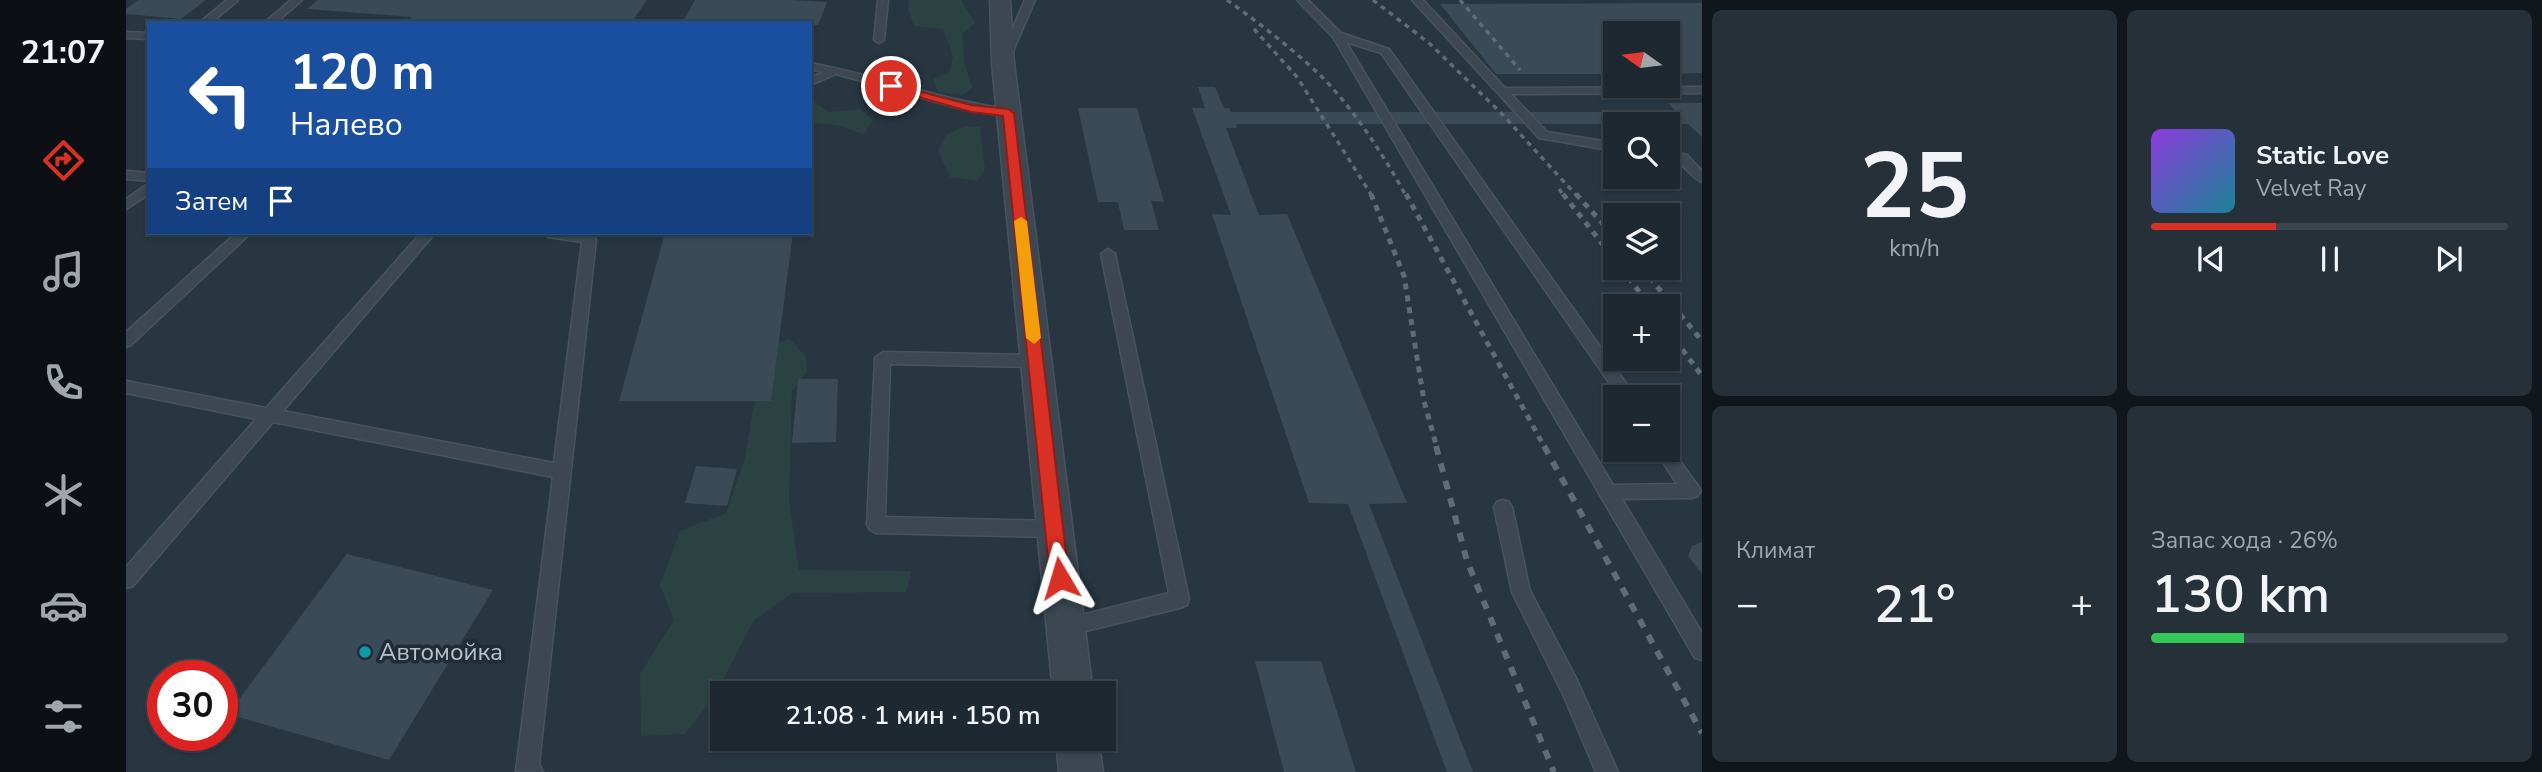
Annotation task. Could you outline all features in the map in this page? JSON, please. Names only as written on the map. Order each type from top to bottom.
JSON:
[{"type":"street","points":[[1000,0],[1008,113],[1072,681]]},
{"type":"street","points":[[1079,751],[1081,772]]},
{"type":"lane","points":[[207,21],[233,0]]},
{"type":"lane","points":[[271,21],[297,0]]},
{"type":"lane","points":[[879,40],[883,0]]},
{"type":"lane","points":[[1003,63],[1030,0]]},
{"type":"lane","points":[[1303,0],[1337,35],[1702,651]]},
{"type":"lane","points":[[1417,0],[1543,135],[1603,145]]},
{"type":"lane","points":[[126,35],[147,36]]},
{"type":"lane","points":[[1337,35],[1385,51],[1619,385]]},
{"type":"lane","points":[[812,66],[837,70],[971,109],[1008,113]]},
{"type":"lane","points":[[812,81],[837,70]]},
{"type":"lane","points":[[1502,91],[1702,90]]},
{"type":"lane","points":[[1680,157],[1702,178]]},
{"type":"lane","points":[[126,175],[147,177]]},
{"type":"lane","points":[[126,205],[147,189]]},
{"type":"lane","points":[[126,341],[242,235]]},
{"type":"lane","points":[[126,580],[426,235]]},
{"type":"lane","points":[[527,771],[562,472],[595,236]]},
{"type":"lane","points":[[1065,627],[1180,598],[1108,254]]},
{"type":"lane","points":[[1036,360],[883,358],[876,526],[1054,529]]},
{"type":"lane","points":[[126,387],[562,472]]},
{"type":"lane","points":[[1608,492],[1692,491],[1671,462]]},
{"type":"lane","points":[[1503,507],[1521,592],[1570,687],[1607,772]]},
{"type":"green space","points":[[908,0],[961,0],[975,23],[962,34],[964,61],[972,88],[962,95],[938,92],[933,79],[950,71],[953,56],[943,29],[914,26]]},
{"type":"green space","points":[[812,100],[829,112],[860,109],[873,120],[864,134],[837,125],[812,123]]},
{"type":"green space","points":[[964,126],[980,127],[985,169],[978,181],[950,177],[938,151],[946,135]]},
{"type":"green space","points":[[789,338],[806,357],[807,372],[792,391],[789,502],[799,570],[912,571],[906,592],[792,593],[754,620],[723,681],[710,681],[710,702],[685,734],[641,736],[640,674],[674,620],[660,585],[680,531],[726,513],[745,458],[753,409],[770,348]]},
{"type":"building","points":[[138,0],[206,0],[181,19],[126,14],[126,9]]},
{"type":"building","points":[[318,0],[647,0],[632,21],[408,21],[412,17],[307,9]]},
{"type":"building","points":[[695,0],[827,2],[818,25],[812,25],[812,21],[683,21]]},
{"type":"building","points":[[1702,3],[1702,73],[1680,74],[1680,21],[1603,21],[1603,74],[1496,74],[1440,4]]},
{"type":"building","points":[[1198,87],[1215,87],[1224,108],[1229,108],[1231,112],[1603,112],[1603,124],[1236,124],[1237,128],[1226,128],[1259,215],[1287,214],[1407,503],[1369,504],[1473,772],[1447,772],[1348,504],[1309,503],[1212,214],[1231,215],[1192,108],[1205,108]]},
{"type":"building","points":[[1668,103],[1702,103],[1702,137],[1688,124],[1680,124],[1680,112],[1676,112]]},
{"type":"building","points":[[1078,108],[1137,108],[1164,202],[1151,201],[1159,230],[1124,230],[1118,202],[1098,202]]},
{"type":"building","points":[[664,235],[793,235],[771,401],[619,401]]},
{"type":"building","points":[[798,379],[838,379],[836,442],[792,443]]},
{"type":"building","points":[[696,466],[737,469],[727,506],[685,503]]},
{"type":"building","points":[[1702,542],[1702,574],[1688,556],[1692,546]]},
{"type":"building","name":"Автомойка","points":[[347,554],[493,590],[389,760],[238,717],[238,701]]},
{"type":"building","points":[[1255,661],[1321,661],[1356,772],[1284,772]]},
{"type":"railway","points":[[1227,0],[1286,45],[1331,87],[1367,132],[1406,196]]},
{"type":"railway","points":[[1373,0],[1429,43],[1501,113],[1577,196]]},
{"type":"railway","points":[[1460,0],[1520,70]]},
{"type":"railway","points":[[1254,29],[1297,77],[1371,195]]},
{"type":"railway","points":[[1559,189],[1564,196]]},
{"type":"railway","points":[[1406,194],[1545,448]]},
{"type":"railway","points":[[1563,194],[1603,245]]},
{"type":"railway","points":[[1576,194],[1603,224]]},
{"type":"railway","points":[[1371,195],[1404,276],[1424,401],[1437,448]]},
{"type":"railway","points":[[1630,280],[1641,294]]},
{"type":"railway","points":[[1652,280],[1702,341]]},
{"type":"railway","points":[[1680,346],[1702,376]]},
{"type":"railway","points":[[1436,446],[1467,561],[1554,772]]},
{"type":"railway","points":[[1544,446],[1702,733]]},
{"type":"slow traffic","points":[[1021,221],[1034,338]]},
{"type":"place","name":"Автомойка","points":[[365,652]]},
{"type":"route","points":[[891,86],[971,109],[1008,113],[1060,578]]}]
